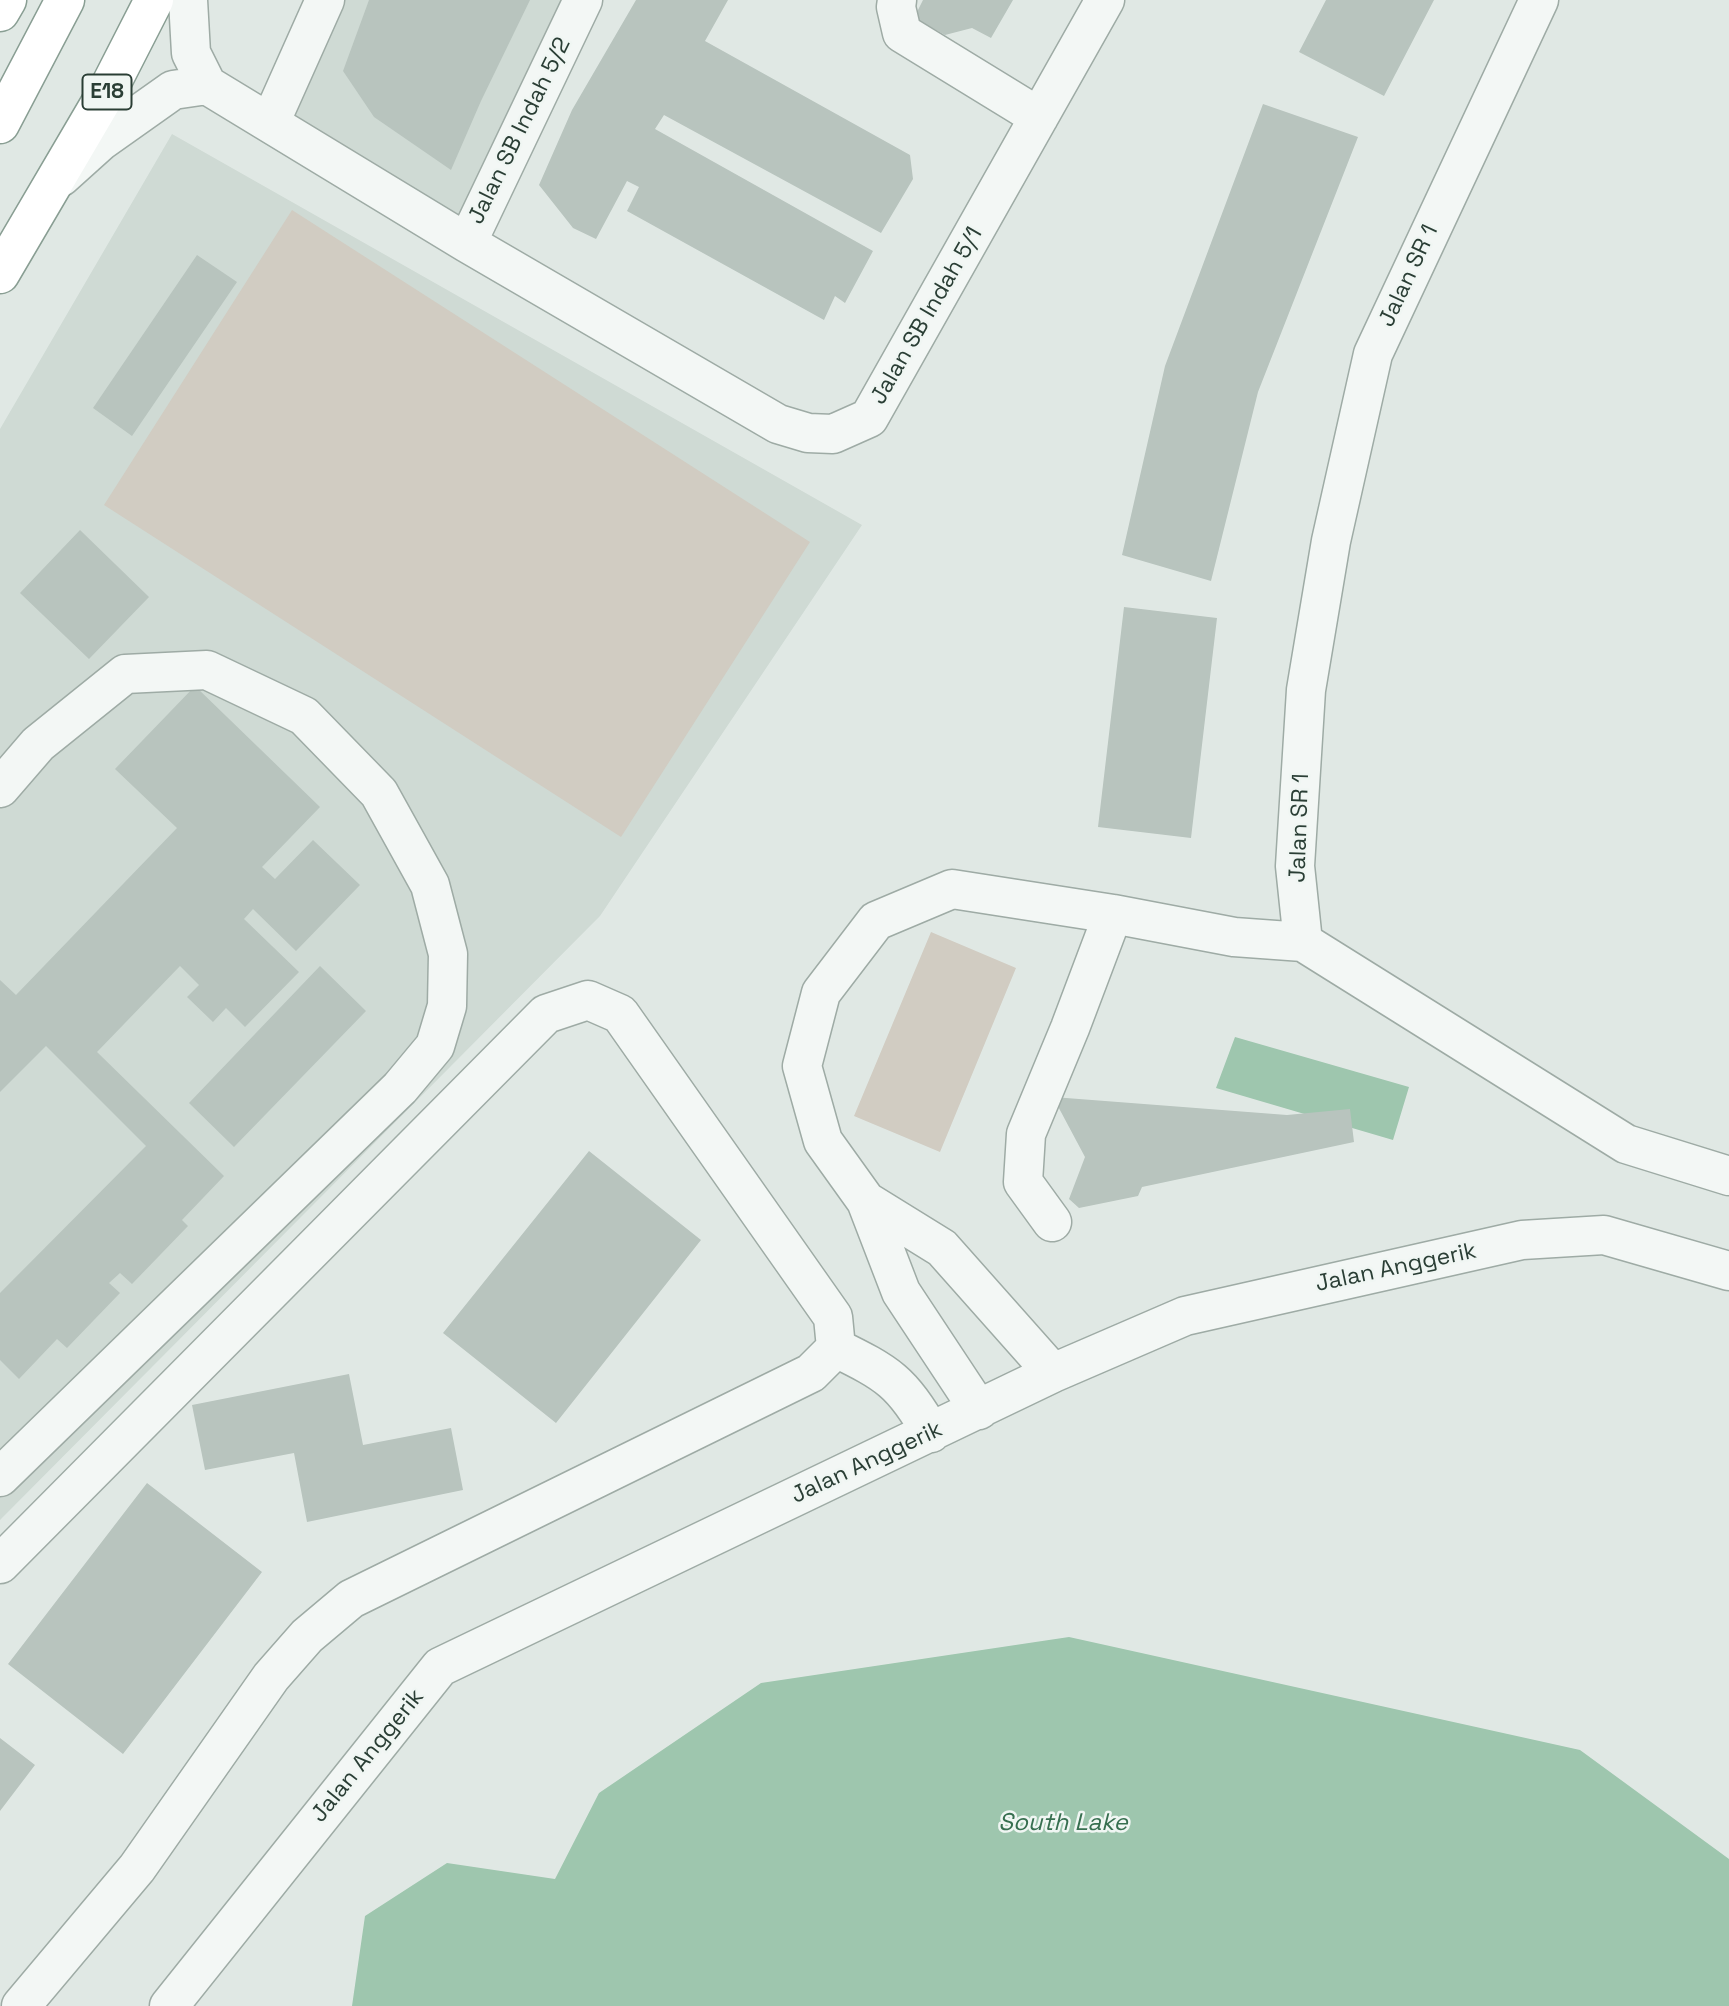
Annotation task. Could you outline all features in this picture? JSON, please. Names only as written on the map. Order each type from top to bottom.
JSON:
[{"type":"highway","points":[[0,12],[8,0]]},
{"type":"highway","points":[[0,124],[65,0]]},
{"type":"highway","name":"E18","points":[[0,275],[108,90],[154,0]]},
{"type":"street","points":[[55,182],[101,141],[173,90],[207,85],[191,53],[188,0]]},
{"type":"street","points":[[270,123],[325,0]]},
{"type":"street","name":"Jalan SB Indah 5/2","points":[[207,85],[467,243],[583,0]]},
{"type":"street","points":[[897,0],[895,7],[902,33],[1039,117]]},
{"type":"street","name":"Jalan SB Indah 5/1","points":[[467,243],[778,424],[808,433],[832,434],[869,418],[1105,0]]},
{"type":"street","name":"Jalan SR 1","points":[[1303,942],[1295,866],[1307,690],[1331,541],[1373,354],[1539,0]]},
{"type":"street","points":[[0,788],[38,744],[125,674],[206,670],[304,716],[379,793],[430,885],[448,954],[447,1006],[435,1046],[400,1088],[0,1477]]},
{"type":"street","points":[[979,1410],[901,1293],[866,1201],[823,1141],[802,1066],[821,993],[876,921],[952,889],[1113,914],[1234,937],[1303,942],[1626,1144],[1729,1176]]},
{"type":"street","points":[[1052,1222],[1023,1182],[1026,1134],[1113,914]]},
{"type":"street","points":[[0,1564],[546,1014],[588,1000],[620,1014],[833,1317],[836,1348]]},
{"type":"street","points":[[866,1201],[942,1248],[1053,1373]]},
{"type":"street","name":"Jalan Anggerik","points":[[169,2006],[440,1667],[1053,1373],[1185,1316],[1522,1240],[1604,1235],[1729,1271]]},
{"type":"street","points":[[836,1348],[869,1364],[894,1381],[913,1401],[931,1433]]},
{"type":"street","points":[[21,2006],[137,1868],[271,1677],[307,1636],[351,1599],[811,1373],[836,1348]]},
{"type":"shaded area","points":[[340,0],[564,0],[458,219],[289,116]]},
{"type":"shaded area","points":[[172,134],[862,525],[600,916],[0,1520],[0,429]]},
{"type":"shaded area","points":[[292,210],[810,542],[621,837],[104,505]]},
{"type":"shaded area","points":[[931,932],[1016,968],[940,1152],[854,1116]]},
{"type":"water","points":[[1235,1037],[1409,1087],[1393,1140],[1216,1088]]},
{"type":"water","name":"South Lake","points":[[1069,1637],[1580,1750],[1729,1859],[1729,2006],[352,2006],[365,1916],[447,1863],[555,1879],[599,1793],[761,1683]]},
{"type":"building","points":[[369,0],[530,0],[451,170],[374,117],[343,71]]},
{"type":"building","points":[[636,0],[728,0],[705,41],[910,155],[913,179],[881,233],[664,115],[655,129],[873,251],[845,303],[835,296],[824,320],[627,211],[639,187],[627,181],[596,239],[573,228],[539,185],[572,110]]},
{"type":"building","points":[[923,0],[1013,0],[991,38],[972,28],[945,35],[914,18]]},
{"type":"building","points":[[1326,0],[1434,0],[1384,96],[1299,52]]},
{"type":"building","points":[[1263,104],[1358,137],[1258,392],[1211,581],[1122,555],[1165,366]]},
{"type":"building","points":[[197,255],[237,282],[132,436],[93,408]]},
{"type":"building","points":[[80,530],[149,597],[89,659],[20,593]]},
{"type":"building","points":[[1124,607],[1217,618],[1191,838],[1098,827]]},
{"type":"building","points":[[195,686],[320,807],[262,867],[275,879],[313,840],[360,885],[296,951],[253,909],[244,919],[299,972],[245,1027],[226,1008],[213,1022],[187,997],[199,985],[180,966],[97,1052],[224,1176],[182,1220],[188,1226],[132,1284],[120,1273],[109,1283],[120,1293],[67,1348],[57,1339],[19,1379],[0,1360],[0,1293],[146,1146],[46,1046],[0,1092],[0,980],[16,995],[177,828],[115,769]]},
{"type":"building","points":[[320,966],[366,1011],[234,1147],[189,1103]]},
{"type":"building","points":[[1053,1097],[1287,1115],[1350,1109],[1354,1142],[1142,1187],[1138,1196],[1079,1208],[1069,1199],[1085,1157]]},
{"type":"building","points":[[589,1151],[701,1240],[556,1423],[443,1333]]},
{"type":"building","points":[[349,1374],[363,1445],[451,1428],[463,1490],[307,1522],[294,1453],[205,1470],[192,1405]]},
{"type":"building","points":[[147,1483],[262,1572],[123,1754],[8,1664]]},
{"type":"building","points":[[0,1738],[35,1765],[0,1811]]}]
